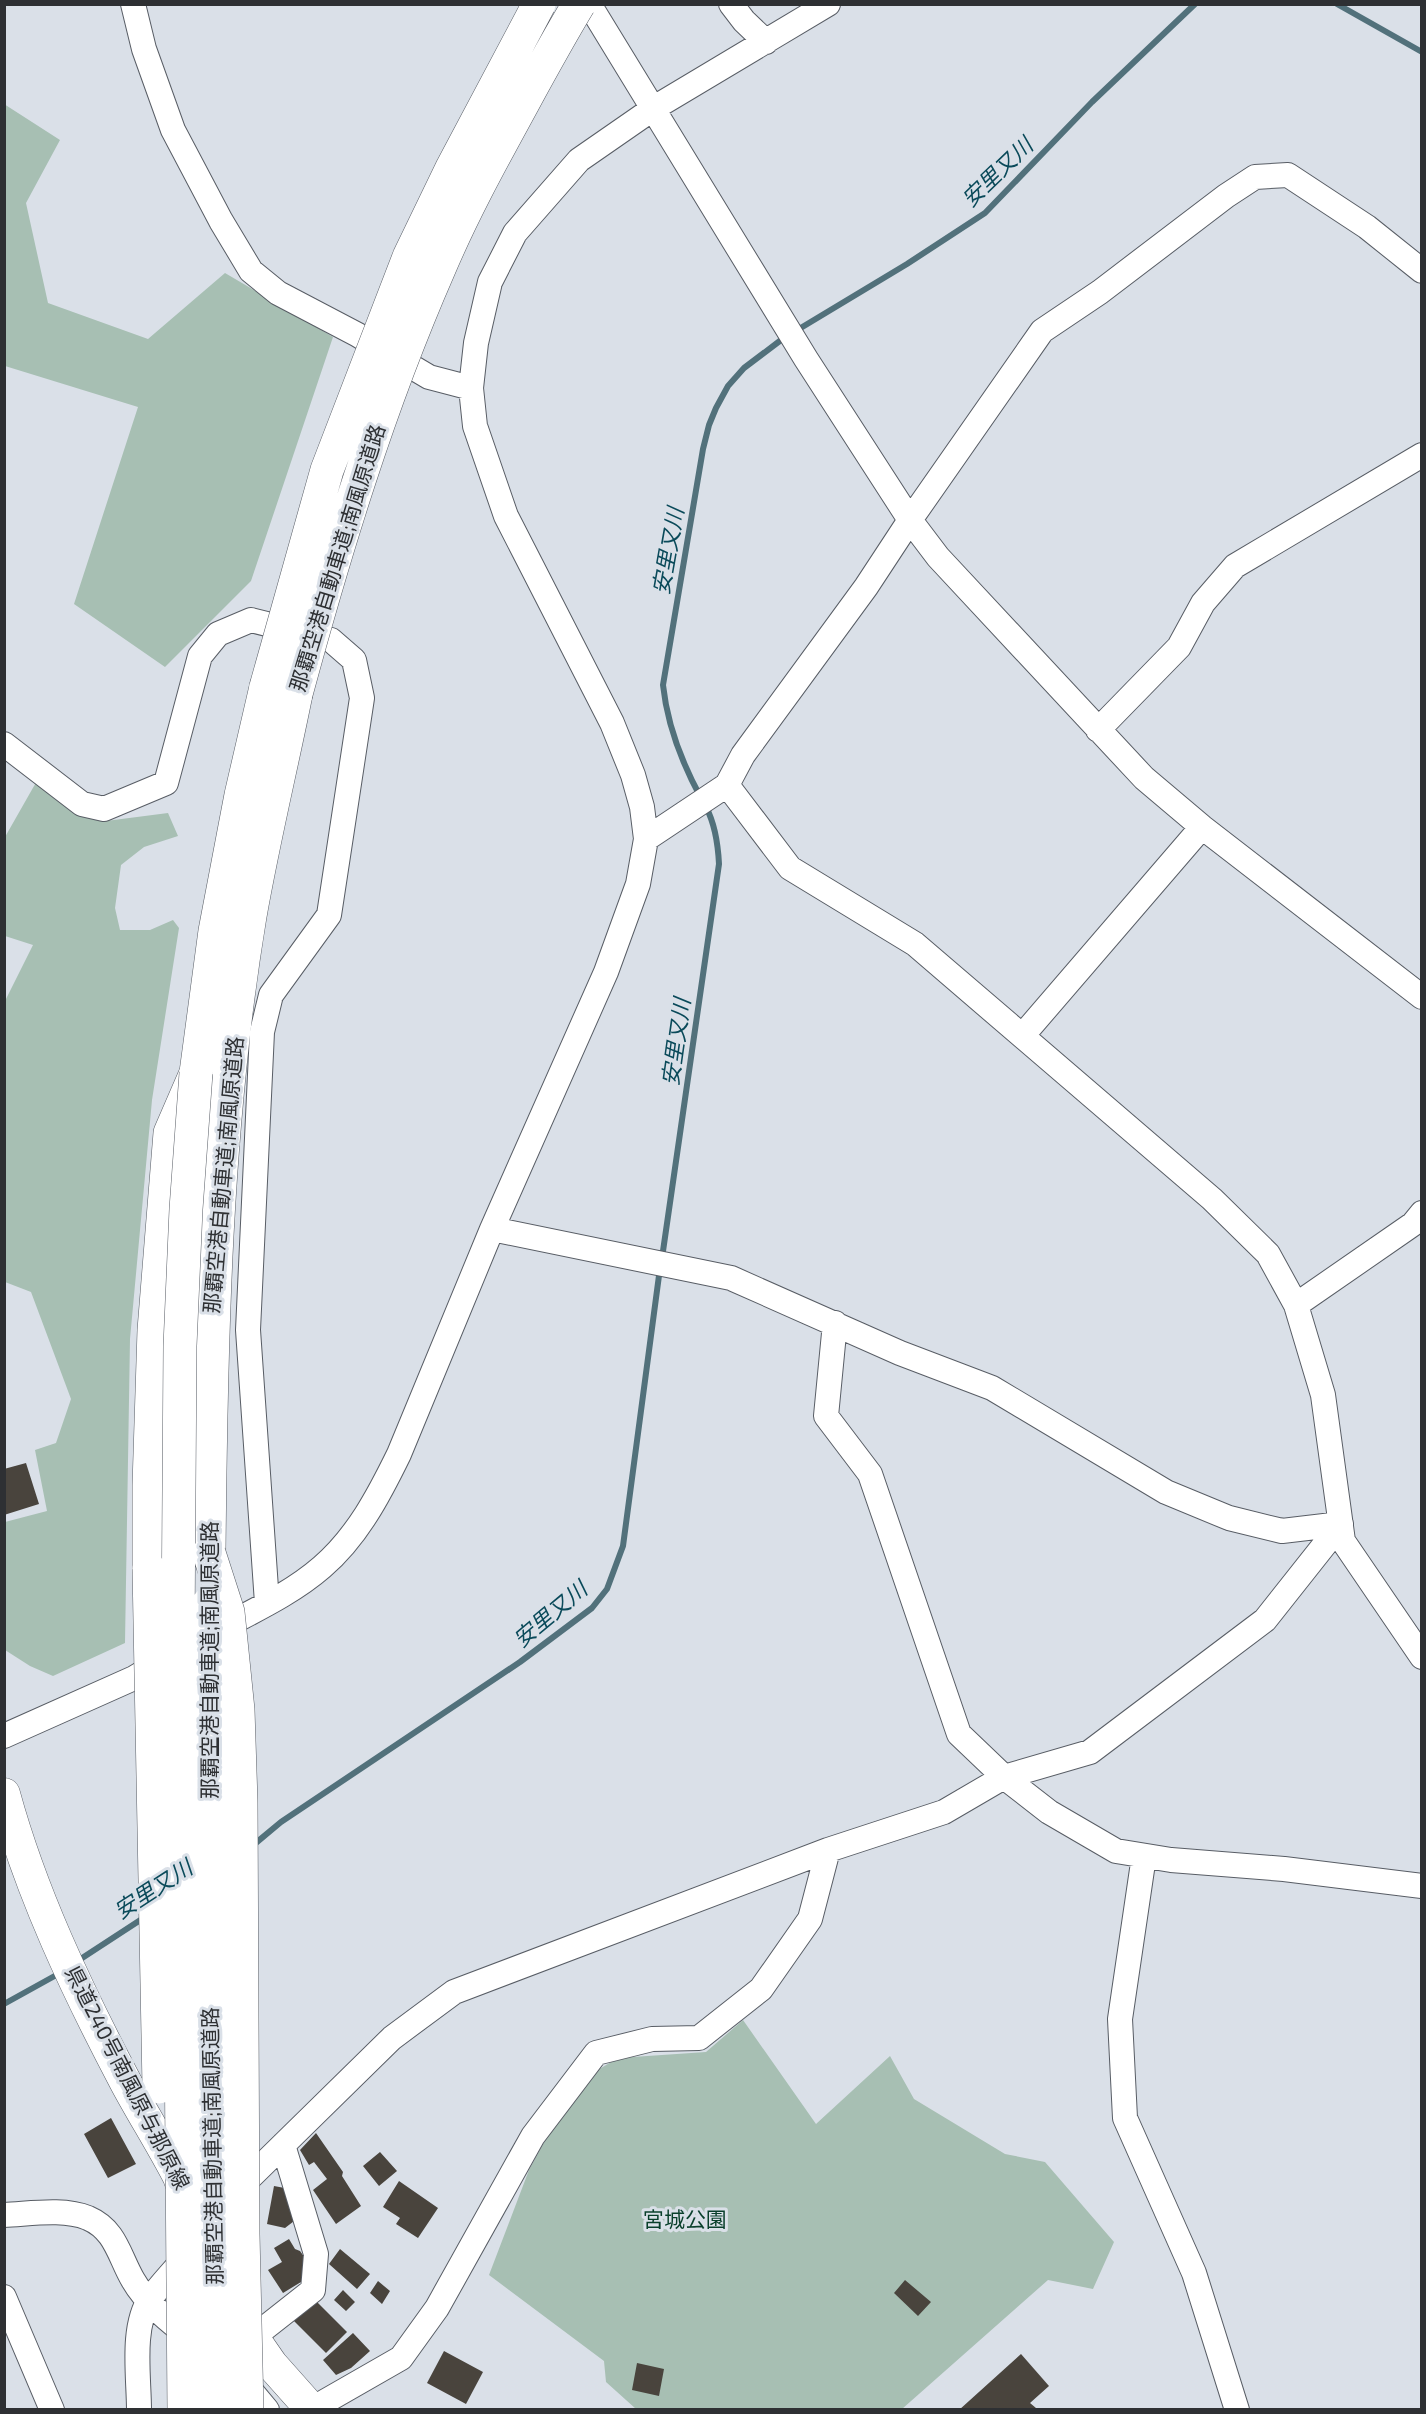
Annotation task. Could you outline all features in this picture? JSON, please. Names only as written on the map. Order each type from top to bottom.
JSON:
[{"type":"highway","name":"那覇空港自動車道;南風原道路","points":[[216,2409],[209,1553],[211,1346],[229,1079],[250,916],[281,691],[327,470],[409,257],[452,168],[539,4]]},
{"type":"highway","name":"那覇空港自動車道;南風原道路","points":[[184,2409],[178,1637],[180,1358],[186,1209],[196,1073],[215,931],[241,795],[281,691],[323,593],[364,465],[438,269],[476,188],[579,4]]},
{"type":"highway","points":[[165,2409],[149,1485],[154,1330],[170,1134],[196,1073]]},
{"type":"highway","points":[[209,1553],[228,1612],[238,1710],[241,1802],[243,2198],[247,2409]]},
{"type":"main road","name":"県道240号南風原与那原線","points":[[4,1794],[42,1902],[85,2001],[126,2082],[179,2177],[226,2297],[252,2338],[312,2409]]},
{"type":"street","points":[[133,4],[144,50],[173,130],[220,220],[251,271],[278,293],[358,335],[429,377],[471,388]]},
{"type":"street","points":[[590,4],[806,359],[910,520],[938,557],[1144,778],[1202,827],[1422,997]]},
{"type":"street","points":[[731,4],[744,21],[766,42]]},
{"type":"street","points":[[4,1736],[134,1678],[267,1603],[322,1567],[344,1545],[382,1490],[492,1229],[606,972],[638,884],[646,839],[642,807],[633,776],[612,723],[506,516],[475,426],[471,388],[476,343],[490,282],[515,233],[579,160],[654,108],[828,4]]},
{"type":"street","points":[[646,839],[728,784],[743,755],[866,587],[910,520],[1042,332],[1100,292],[1226,196],[1255,177],[1288,175],[1367,227],[1422,271]]},
{"type":"street","points":[[1098,730],[1179,647],[1203,603],[1235,566],[1422,455]]},
{"type":"street","points":[[4,744],[82,804],[104,809],[165,783],[200,657],[219,634],[251,620],[331,640],[354,660],[362,698],[329,915],[271,994],[262,1032],[248,1330],[267,1603]]},
{"type":"street","points":[[728,784],[790,868],[915,944],[1212,1199],[1268,1254],[1296,1305],[1323,1395],[1343,1541],[1422,1657]]},
{"type":"street","points":[[1023,1035],[1202,827]]},
{"type":"street","points":[[1296,1305],[1413,1224],[1422,1212]]},
{"type":"street","points":[[492,1229],[731,1278],[900,1353],[992,1388],[1166,1492],[1230,1518],[1282,1531],[1341,1524]]},
{"type":"street","points":[[835,1323],[826,1416],[870,1474],[959,1734],[1004,1778],[1049,1812],[1116,1851],[1422,1886]]},
{"type":"street","points":[[139,2409],[138,2330],[142,2315],[150,2300],[234,2193],[392,2038],[454,1992],[828,1850],[944,1812],[1004,1778],[1090,1752],[1265,1620],[1341,1524]]},
{"type":"street","points":[[312,2409],[401,2358],[437,2308],[533,2136],[596,2053],[652,2039],[699,2037],[761,1989],[810,1919],[828,1850]]},
{"type":"street","points":[[1144,1856],[1120,2019],[1125,2118],[1194,2273],[1237,2409]]},
{"type":"street","points":[[252,2338],[313,2290],[316,2254],[283,2145]]},
{"type":"street","points":[[4,2215],[70,2214],[87,2218],[103,2227],[117,2244],[133,2281],[150,2300],[171,2323],[231,2368],[267,2409]]},
{"type":"street","points":[[4,2297],[52,2409]]},
{"type":"green space","points":[[4,104],[60,140],[26,203],[48,303],[148,339],[225,273],[333,337],[251,581],[165,667],[74,604],[138,407],[5,366]]},
{"type":"green space","points":[[38,779],[68,804],[106,821],[168,813],[178,836],[144,847],[121,865],[115,908],[120,930],[150,930],[173,920],[179,928],[152,1100],[130,1339],[125,1643],[53,1676],[30,1666],[5,1650],[5,1522],[47,1511],[35,1450],[56,1443],[71,1399],[31,1292],[5,1282],[4,1003],[33,945],[5,936],[5,837]]},
{"type":"green space","name":"宮城公園","points":[[743,2020],[816,2124],[890,2056],[914,2099],[1005,2154],[1045,2162],[1114,2242],[1093,2289],[1048,2280],[902,2409],[636,2409],[606,2382],[604,2361],[489,2275],[529,2170],[554,2124],[596,2071],[618,2058],[706,2052]]},
{"type":"building","points":[[26,1463],[39,1504],[4,1515],[4,1469]]},
{"type":"building","points":[[111,2118],[136,2164],[108,2178],[84,2134]]},
{"type":"building","points":[[316,2133],[343,2172],[342,2176],[361,2206],[336,2224],[313,2190],[327,2179],[314,2162],[309,2165],[300,2150]]},
{"type":"building","points":[[380,2152],[397,2171],[379,2186],[363,2166]]},
{"type":"building","points":[[399,2181],[438,2208],[418,2238],[396,2224],[400,2218],[383,2207]]},
{"type":"building","points":[[274,2186],[290,2189],[298,2218],[285,2228],[267,2224]]},
{"type":"building","points":[[289,2239],[295,2249],[300,2251],[305,2258],[301,2282],[283,2293],[268,2270],[282,2262],[274,2248]]},
{"type":"building","points":[[340,2249],[370,2274],[357,2289],[329,2264]]},
{"type":"building","points":[[905,2280],[931,2302],[918,2316],[894,2293]]},
{"type":"building","points":[[378,2281],[390,2291],[382,2304],[370,2293]]},
{"type":"building","points":[[343,2290],[355,2302],[346,2311],[334,2300]]},
{"type":"building","points":[[315,2300],[347,2332],[326,2353],[294,2321]]},
{"type":"building","points":[[353,2333],[370,2351],[351,2368],[336,2375],[323,2360]]},
{"type":"building","points":[[444,2351],[483,2372],[466,2404],[427,2383]]},
{"type":"building","points":[[1021,2354],[1049,2386],[1030,2403],[1036,2408],[1034,2410],[959,2410]]},
{"type":"building","points":[[637,2363],[664,2369],[659,2396],[632,2390]]},
{"type":"waterway","name":"安里又川","points":[[794,332],[907,264],[985,213],[1092,102],[1195,4]]},
{"type":"waterway","name":"安里又川","points":[[1337,4],[1422,52]]},
{"type":"waterway","name":"安里又川","points":[[701,798],[676,743],[663,685],[703,449],[709,425],[728,386],[744,368],[785,337]]},
{"type":"waterway","name":"安里又川","points":[[662,1258],[719,864],[712,820],[706,807]]},
{"type":"waterway","name":"安里又川","points":[[251,1847],[281,1822],[520,1662],[592,1608],[607,1589],[623,1546],[660,1268]]},
{"type":"waterway","name":"安里又川","points":[[76,1962],[145,1917]]},
{"type":"waterway","name":"安里又川","points":[[4,2004],[60,1973]]}]
